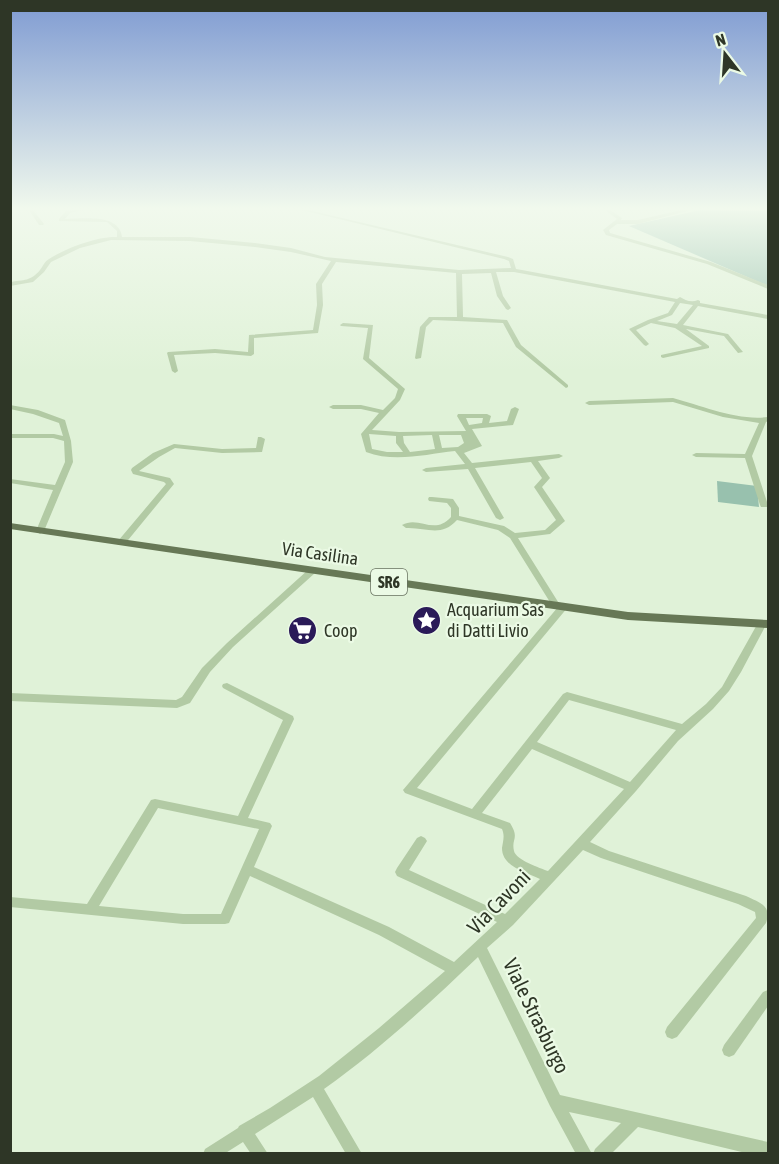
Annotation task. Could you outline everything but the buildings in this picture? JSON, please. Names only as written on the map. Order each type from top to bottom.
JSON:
[{"type":"main road","name":"Via Casilina","points":[[10,526],[628,616],[765,624]]},
{"type":"street","points":[[10,284],[31,280],[46,264]]},
{"type":"street","points":[[175,370],[170,352],[215,351],[251,354],[251,336],[316,332],[320,305],[319,284],[331,264]]},
{"type":"street","points":[[379,264],[459,272],[514,270],[698,302],[768,317]]},
{"type":"street","points":[[512,264],[514,270]]},
{"type":"street","points":[[712,264],[768,287]]},
{"type":"street","points":[[493,271],[500,296],[507,308]]},
{"type":"street","points":[[459,272],[460,318]]},
{"type":"street","points":[[646,344],[632,329],[670,314],[680,299]]},
{"type":"street","points":[[678,327],[698,302]]},
{"type":"street","points":[[418,358],[423,327],[429,320],[438,317],[504,321],[518,346],[566,386]]},
{"type":"street","points":[[650,321],[726,335]]},
{"type":"street","points":[[725,323],[726,335],[740,352]]},
{"type":"street","points":[[342,325],[371,326],[366,359],[402,389],[398,399],[367,432],[365,442],[369,450],[376,455],[385,457],[439,450],[458,451],[478,446],[461,416],[487,416],[485,424]]},
{"type":"street","points":[[663,356],[707,347],[678,327]]},
{"type":"street","points":[[10,400],[62,422],[67,440],[69,462],[40,531]]},
{"type":"street","points":[[589,403],[673,400],[723,415],[766,419],[748,456],[764,505]]},
{"type":"street","points":[[10,407],[39,413]]},
{"type":"street","points":[[333,407],[361,407],[384,412]]},
{"type":"street","points":[[467,427],[510,423],[515,409]]},
{"type":"street","points":[[367,432],[464,433],[467,446],[458,451]]},
{"type":"street","points":[[435,433],[439,450]]},
{"type":"street","points":[[399,434],[407,453]]},
{"type":"street","points":[[10,436],[54,436],[67,440]]},
{"type":"street","points":[[121,543],[171,484],[167,480],[136,472],[140,466],[169,447],[222,451],[259,450],[261,439]]},
{"type":"street","points":[[458,451],[470,466],[500,518]]},
{"type":"street","points":[[696,455],[748,456]]},
{"type":"street","points":[[426,470],[559,456]]},
{"type":"street","points":[[513,536],[547,532],[561,521],[538,487],[546,478],[533,459]]},
{"type":"street","points":[[10,482],[57,488]]},
{"type":"street","points":[[406,525],[442,529],[448,527],[455,518],[455,508],[450,501],[432,499]]},
{"type":"street","points":[[455,518],[501,528],[513,536],[560,606],[409,790],[506,826],[510,833],[508,851],[513,861],[550,878]]},
{"type":"street","points":[[10,697],[177,704],[186,700],[206,670],[230,645],[312,570]]},
{"type":"street","name":"Via Cavoni","points":[[210,1154],[338,1071],[480,949],[583,844],[682,728],[711,707],[732,680],[744,652],[765,624]]},
{"type":"street","points":[[227,686],[289,719],[242,819]]},
{"type":"street","points":[[474,814],[567,696],[682,728]]},
{"type":"street","points":[[531,744],[632,788]]},
{"type":"street","points":[[10,902],[90,910],[183,919],[225,919],[266,826],[242,819],[155,803],[90,910]]},
{"type":"street","points":[[421,841],[401,872],[508,921]]},
{"type":"street","points":[[583,844],[605,855],[765,910],[762,919],[672,1032]]},
{"type":"street","points":[[247,869],[384,932],[456,970]]},
{"type":"street","name":"Viale Strasburgo","points":[[480,949],[555,1101],[585,1154]]},
{"type":"street","points":[[729,1050],[768,996]]},
{"type":"street","points":[[314,1086],[355,1154]]},
{"type":"street","name":"Viale Strasburgo","points":[[555,1101],[768,1149]]},
{"type":"street","points":[[600,1154],[636,1119]]},
{"type":"street","points":[[244,1131],[261,1154]]},
{"type":"green space","points":[[718,264],[768,264],[768,286]]},
{"type":"green space","points":[[717,481],[757,486],[759,507],[718,502]]},
{"type":"place","name":"Acquarium Sas di Datti Livio","points":[[426,620]]},
{"type":"place","name":"Coop","points":[[303,631]]}]
